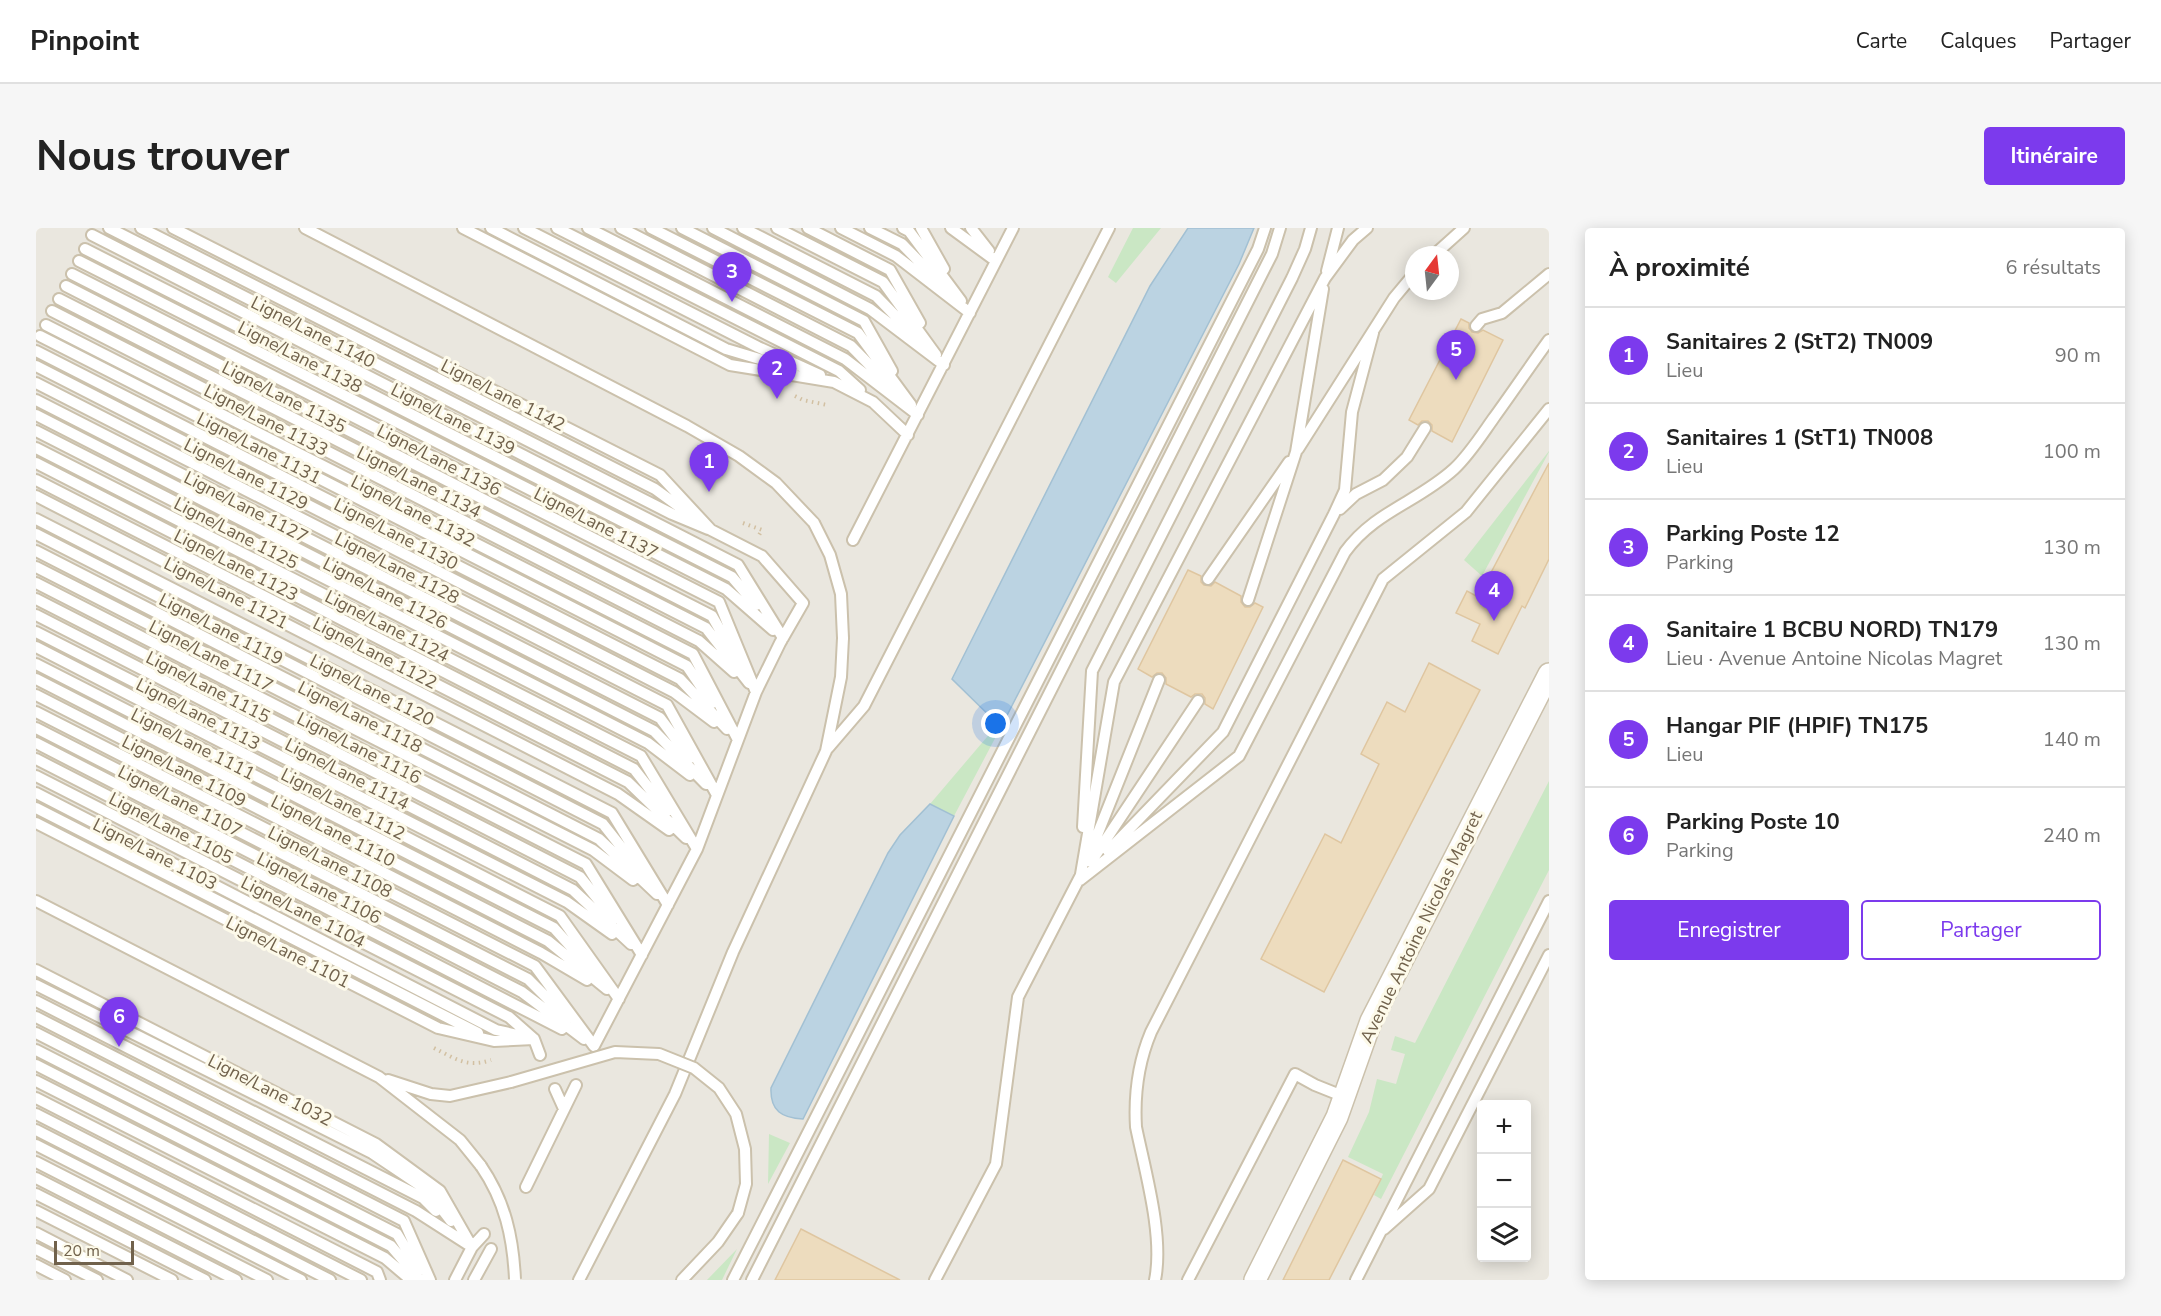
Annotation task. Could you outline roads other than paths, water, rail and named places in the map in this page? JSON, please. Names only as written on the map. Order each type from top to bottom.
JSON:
[{"type":"street","name":"Avenue Antoine Nicolas Magret","points":[[1255,1280],[1330,1132],[1345,1097],[1371,1022],[1549,674]]},
{"type":"lane","name":"Ligne/Lane 1140","points":[[109,228],[662,509],[711,530]]},
{"type":"lane","points":[[141,228],[655,489],[711,530]]},
{"type":"lane","name":"Ligne/Lane 1142","points":[[173,228],[660,475],[711,530],[762,556],[803,603],[783,638]]},
{"type":"lane","points":[[305,228],[622,390],[739,456],[776,483],[814,523],[830,555],[842,594],[841,677],[826,751],[733,952],[675,1094],[579,1280]]},
{"type":"lane","points":[[462,228],[730,365],[834,382]]},
{"type":"lane","points":[[490,228],[726,349],[834,382]]},
{"type":"lane","points":[[524,228],[758,347],[873,402]]},
{"type":"lane","points":[[557,228],[839,371],[908,435]]},
{"type":"lane","points":[[588,228],[845,359],[918,415]]},
{"type":"lane","points":[[621,228],[851,346],[918,415]]},
{"type":"lane","points":[[651,228],[858,333],[918,415]]},
{"type":"lane","points":[[682,228],[864,321],[918,415]]},
{"type":"lane","points":[[713,228],[870,309],[944,365]]},
{"type":"lane","points":[[743,228],[876,296],[944,365]]},
{"type":"lane","points":[[777,228],[883,282],[944,365]]},
{"type":"lane","points":[[808,228],[890,270],[944,365]]},
{"type":"lane","points":[[841,228],[896,256],[970,313]]},
{"type":"lane","points":[[870,228],[902,244],[970,313]]},
{"type":"lane","points":[[903,228],[909,231],[970,313]]},
{"type":"lane","points":[[921,228],[970,313]]},
{"type":"lane","points":[[951,228],[996,261]]},
{"type":"lane","points":[[963,228],[996,261]]},
{"type":"lane","points":[[971,228],[996,261]]},
{"type":"lane","points":[[976,228],[996,261]]},
{"type":"lane","points":[[853,540],[1013,228]]},
{"type":"lane","points":[[826,751],[864,706],[1109,228]]},
{"type":"lane","points":[[733,1280],[1258,249],[1265,228]]},
{"type":"lane","points":[[752,1280],[1272,254],[1280,228]]},
{"type":"lane","points":[[1080,880],[1092,671],[1292,278],[1305,249],[1311,228]]},
{"type":"lane","points":[[1248,600],[1296,452],[1325,278],[1338,228]]},
{"type":"lane","points":[[1080,880],[1114,682],[1325,278],[1353,240],[1367,228]]},
{"type":"lane","points":[[1444,246],[1464,228]]},
{"type":"lane","points":[[38,340],[94,232]]},
{"type":"lane","name":"Ligne/Lane 1139","points":[[94,232],[738,565],[783,638]]},
{"type":"lane","name":"Ligne/Lane 1138","points":[[85,249],[732,577],[783,638]]},
{"type":"lane","name":"Ligne/Lane 1137","points":[[79,261],[726,589],[783,638]]},
{"type":"lane","name":"Ligne/Lane 1136","points":[[72,274],[719,602],[756,692]]},
{"type":"lane","points":[[1476,326],[1482,319],[1502,312],[1549,274]]},
{"type":"lane","points":[[1208,579],[1296,452],[1394,298],[1405,285]]},
{"type":"lane","name":"Ligne/Lane 1135","points":[[66,286],[712,616],[756,692]]},
{"type":"lane","name":"Ligne/Lane 1134","points":[[59,299],[706,628],[756,692]]},
{"type":"lane","name":"Ligne/Lane 1133","points":[[52,311],[699,641],[756,692]]},
{"type":"lane","name":"Ligne/Lane 1132","points":[[46,325],[693,654],[738,740]]},
{"type":"lane","points":[[1080,880],[1223,732],[1346,490],[1352,412],[1373,333]]},
{"type":"lane","name":"Ligne/Lane 1131","points":[[38,340],[687,666],[738,740]]},
{"type":"lane","points":[[1080,880],[1239,756],[1342,558],[1354,540],[1378,518],[1432,486],[1454,469],[1479,439],[1549,340]]},
{"type":"lane","name":"Ligne/Lane 1130","points":[[36,351],[680,679],[738,740]]},
{"type":"lane","name":"Ligne/Lane 1129","points":[[36,366],[674,692],[738,740]]},
{"type":"lane","name":"Ligne/Lane 1128","points":[[36,383],[667,705],[717,795]]},
{"type":"lane","name":"Ligne/Lane 1127","points":[[36,400],[660,718],[717,795]]},
{"type":"lane","points":[[1155,1280],[1158,1259],[1157,1234],[1136,1127],[1135,1111],[1137,1077],[1151,1032],[1383,579],[1466,512],[1549,409]]},
{"type":"lane","name":"Ligne/Lane 1126","points":[[36,415],[654,731],[717,795]]},
{"type":"lane","points":[[1334,514],[1356,494],[1383,480],[1407,457],[1425,428]]},
{"type":"lane","name":"Ligne/Lane 1125","points":[[36,431],[648,743],[717,795]]},
{"type":"lane","name":"Ligne/Lane 1124","points":[[36,448],[641,756],[697,849]]},
{"type":"lane","name":"Ligne/Lane 1123","points":[[36,463],[634,769],[697,849]]},
{"type":"lane","name":"Ligne/Lane 1122","points":[[36,480],[628,782],[697,849]]},
{"type":"lane","name":"Ligne/Lane 1121","points":[[36,496],[618,794],[697,849]]},
{"type":"lane","name":"Ligne/Lane 1120","points":[[36,519],[612,813],[668,905]]},
{"type":"lane","name":"Ligne/Lane 1119","points":[[36,534],[603,824],[668,905]]},
{"type":"lane","name":"Ligne/Lane 1118","points":[[36,551],[599,839],[668,905]]},
{"type":"lane","name":"Ligne/Lane 1117","points":[[36,567],[593,850],[668,905]]},
{"type":"lane","name":"Ligne/Lane 1116","points":[[36,583],[586,864],[642,955]]},
{"type":"lane","name":"Ligne/Lane 1115","points":[[36,599],[580,877],[642,955]]},
{"type":"lane","name":"Ligne/Lane 1114","points":[[36,615],[573,890],[642,955]]},
{"type":"lane","name":"Ligne/Lane 1113","points":[[36,632],[567,903],[642,955]]},
{"type":"lane","points":[[594,1046],[697,849],[756,692],[783,638]]},
{"type":"lane","name":"Ligne/Lane 1112","points":[[36,647],[560,916],[619,999]]},
{"type":"lane","name":"Ligne/Lane 1111","points":[[36,664],[554,928],[619,999]]},
{"type":"lane","name":"Ligne/Lane 1110","points":[[36,679],[548,941],[619,999]]},
{"type":"lane","points":[[1080,880],[1159,680]]},
{"type":"lane","name":"Ligne/Lane 1109","points":[[36,695],[541,953],[619,999]]},
{"type":"lane","points":[[935,1280],[996,1164],[1018,997],[1080,880],[1198,701]]},
{"type":"lane","name":"Ligne/Lane 1108","points":[[36,712],[535,966],[594,1046]]},
{"type":"lane","name":"Ligne/Lane 1107","points":[[36,728],[528,979],[594,1046]]},
{"type":"lane","name":"Ligne/Lane 1106","points":[[36,743],[522,992],[594,1046]]},
{"type":"lane","name":"Ligne/Lane 1105","points":[[36,759],[594,1046]]},
{"type":"lane","name":"Ligne/Lane 1104","points":[[36,776],[509,1017],[534,1039]]},
{"type":"lane","name":"Ligne/Lane 1103","points":[[36,793],[496,1030],[534,1039]]},
{"type":"lane","points":[[36,808],[494,1041]]},
{"type":"lane","name":"Ligne/Lane 1101","points":[[36,823],[438,1028],[494,1041],[534,1039]]},
{"type":"lane","points":[[36,901],[379,1077],[431,1094],[450,1095],[511,1082],[615,1052],[659,1054],[694,1068],[719,1088],[736,1114],[744,1149],[746,1184],[738,1213],[718,1242],[682,1280]]},
{"type":"lane","points":[[1356,1280],[1549,901]]},
{"type":"lane","points":[[1380,1233],[1429,1189],[1549,955]]},
{"type":"lane","name":"Ligne/Lane 1032","points":[[36,970],[376,1144],[440,1191],[472,1246]]},
{"type":"lane","points":[[36,985],[372,1153],[427,1190],[472,1246]]},
{"type":"lane","points":[[36,1001],[423,1198],[472,1246]]},
{"type":"lane","points":[[36,1017],[416,1211],[472,1246]]},
{"type":"lane","points":[[36,1033],[404,1221],[428,1280]]},
{"type":"lane","points":[[534,1039],[540,1055]]},
{"type":"lane","points":[[36,1050],[397,1234],[428,1280]]},
{"type":"lane","points":[[36,1065],[391,1246],[420,1280]]},
{"type":"lane","points":[[1188,1280],[1295,1074],[1345,1097]]},
{"type":"lane","points":[[379,1077],[460,1140],[482,1166],[493,1183],[507,1218],[514,1255],[515,1279]]},
{"type":"lane","points":[[36,1081],[385,1258],[411,1280]]},
{"type":"lane","points":[[526,1187],[576,1085]]},
{"type":"lane","points":[[555,1089],[564,1109]]},
{"type":"lane","points":[[36,1098],[377,1272],[380,1280]]},
{"type":"lane","points":[[36,1114],[362,1280]]},
{"type":"lane","points":[[36,1130],[330,1280]]},
{"type":"lane","points":[[36,1145],[301,1280]]},
{"type":"lane","points":[[36,1162],[267,1280]]},
{"type":"lane","points":[[36,1178],[236,1280]]},
{"type":"lane","points":[[36,1194],[205,1280]]},
{"type":"lane","points":[[36,1211],[172,1280]]},
{"type":"lane","points":[[36,1233],[127,1280]]},
{"type":"lane","points":[[455,1280],[472,1246],[484,1234]]},
{"type":"lane","points":[[36,1249],[97,1280]]},
{"type":"lane","points":[[474,1280],[491,1249]]},
{"type":"lane","points":[[36,1265],[65,1280]]},
{"type":"water","points":[[1188,228],[1254,228],[1239,264],[1001,727],[952,679],[1150,286]]},
{"type":"water","points":[[930,804],[954,816],[803,1119],[783,1115],[775,1108],[771,1088],[888,853],[900,835]]},
{"type":"place","name":"Parking Poste 12","points":[[732,302]]},
{"type":"place","name":"Hangar PIF (HPIF) TN175","points":[[1456,380]]},
{"type":"place","name":"Sanitaires 1 (StT1) TN008","points":[[777,399]]},
{"type":"place","name":"Sanitaires 2 (StT2) TN009","points":[[709,492]]},
{"type":"place","name":"Sanitaire 1 BCBU NORD) TN179","points":[[1494,621]]},
{"type":"place","name":"Parking Poste 10","points":[[119,1047]]}]
